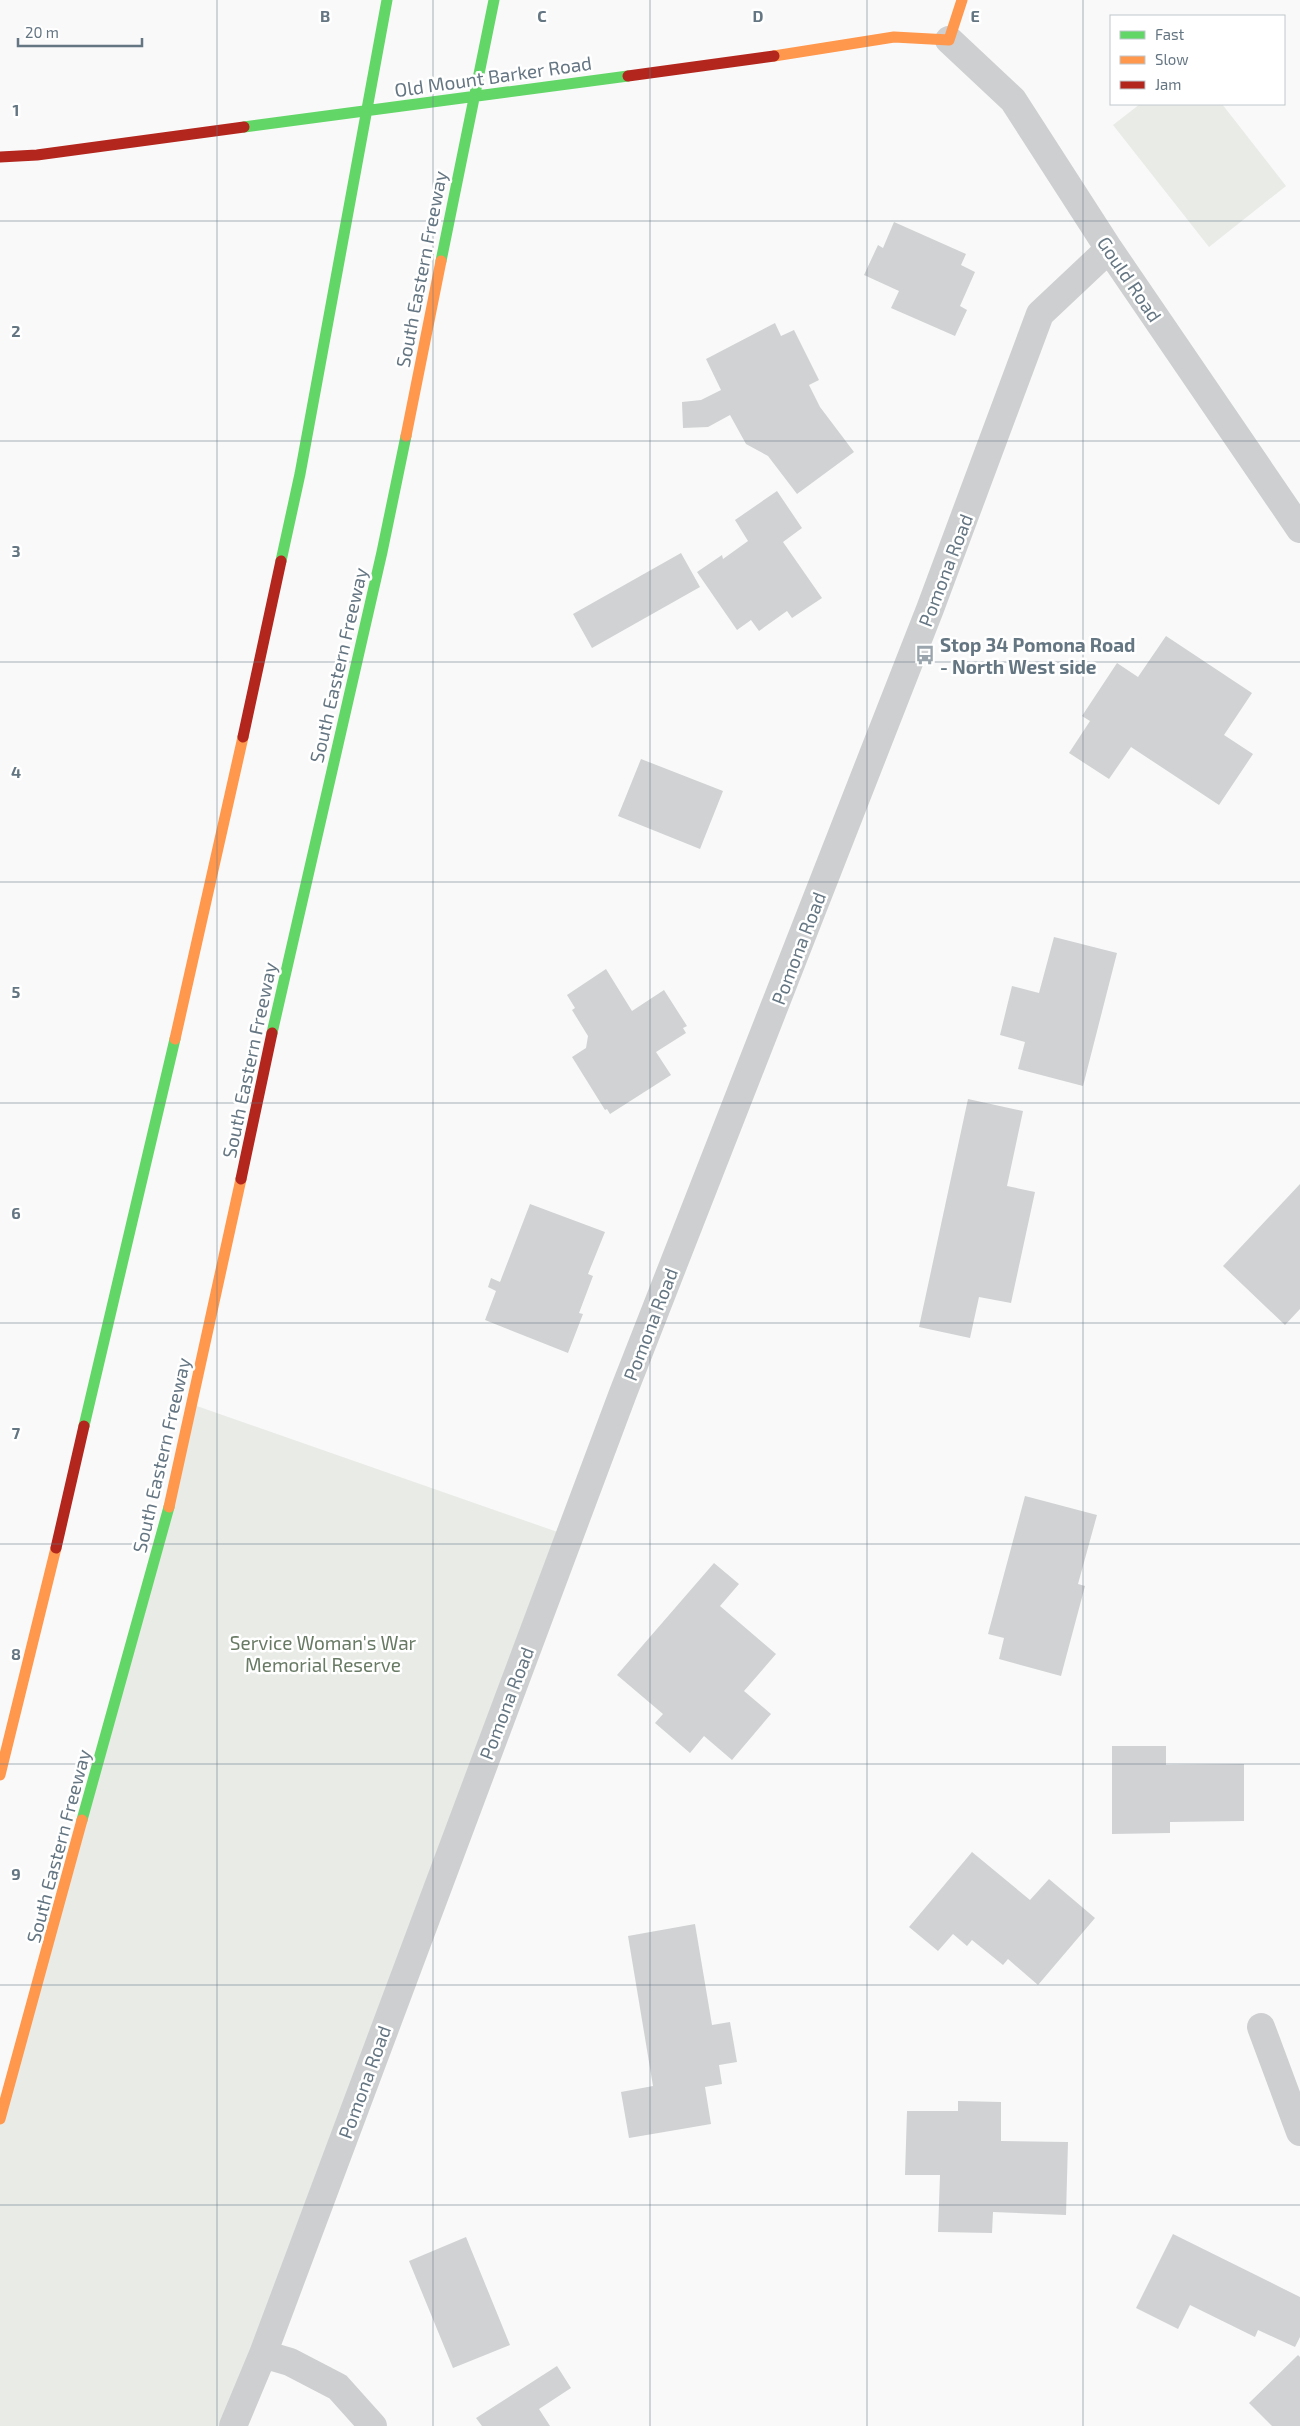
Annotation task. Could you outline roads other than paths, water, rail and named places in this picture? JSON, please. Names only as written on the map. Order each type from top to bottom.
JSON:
[{"type":"main road","points":[[0,1775],[32,1650],[216,861],[300,474],[386,0]]},
{"type":"main road","name":"South Eastern Freeway","points":[[0,2119],[173,1492],[280,1002],[382,552],[494,0]]},
{"type":"main road","points":[[949,40],[962,0]]},
{"type":"main road","name":"Old Mount Barker Road","points":[[0,157],[37,155],[784,55],[894,37],[949,40]]},
{"type":"street","name":"Gould Road","points":[[949,40],[1012,100],[1109,249],[1300,529]]},
{"type":"street","name":"Pomona Road","points":[[233,2426],[263,2354],[623,1393],[930,609],[1040,314],[1109,249]]},
{"type":"street","points":[[1261,2027],[1300,2132]]},
{"type":"street","points":[[263,2354],[290,2362],[338,2387],[373,2426]]},
{"type":"place","name":"Stop 34 Pomona Road - North West side","points":[[925,655]]},
{"type":"park label","name":"Service Woman's War Memorial Reserve","points":[[323,1653]]}]
